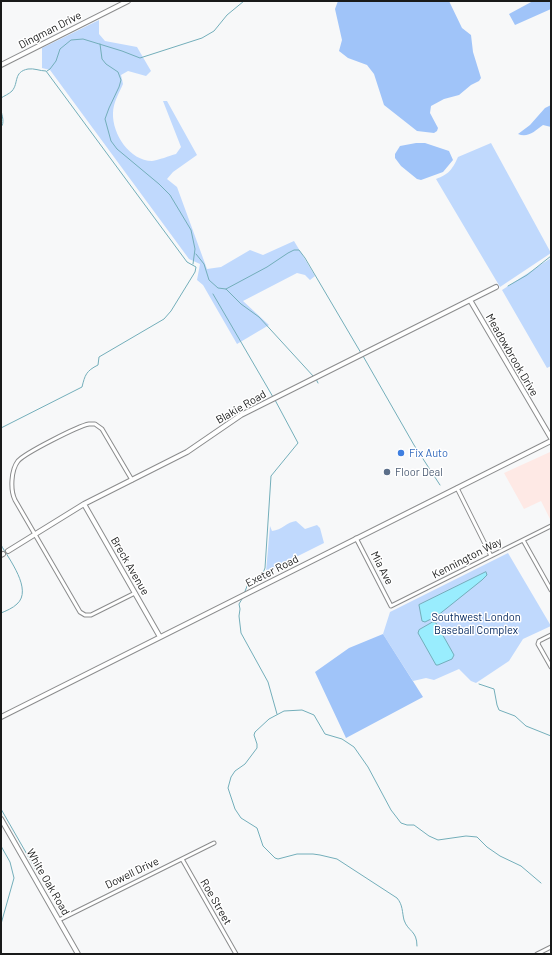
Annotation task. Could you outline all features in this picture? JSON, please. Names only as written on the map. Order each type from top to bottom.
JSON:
[{"type":"street","name":"Dingman Drive","points":[[1,65],[128,1]]},
{"type":"street","name":"Blakie Road","points":[[2,555],[84,504],[187,452],[241,415],[496,287]]},
{"type":"street","name":"Meadowbrook Drive","points":[[470,300],[551,440]]},
{"type":"street","points":[[132,480],[102,429],[93,424],[83,426],[27,454],[18,461],[12,475],[12,494],[79,611],[83,614],[91,615],[135,593]]},
{"type":"street","name":"Exeter Road","points":[[1,716],[551,440]]},
{"type":"street","points":[[457,488],[490,556]]},
{"type":"street","name":"Breck Avenue","points":[[84,504],[160,637]]},
{"type":"street","name":"Kennington Way","points":[[391,606],[551,526]]},
{"type":"street","name":"Mia Ave","points":[[356,538],[391,606]]},
{"type":"street","points":[[523,540],[551,590]]},
{"type":"street","points":[[551,636],[540,641],[538,644],[551,666]]},
{"type":"street","name":"White Oak Road","points":[[1,819],[78,954]]},
{"type":"street","name":"Dowell Drive","points":[[59,920],[214,843]]},
{"type":"street","name":"Roe Street","points":[[182,859],[236,954]]},
{"type":"street","points":[[538,954],[551,947]]},
{"type":"street","points":[[546,950],[548,954]]},
{"type":"shaded area","points":[[338,1],[449,1],[462,28],[471,35],[473,52],[481,78],[459,95],[444,99],[431,106],[430,113],[438,128],[437,131],[434,133],[417,131],[384,105],[374,74],[367,65],[348,58],[339,51],[342,40],[335,9]]},
{"type":"shaded area","points":[[533,1],[551,1],[551,9],[515,25],[509,14]]},
{"type":"shaded area","points":[[551,105],[551,127],[543,125],[534,132],[525,135],[518,134],[530,125],[545,108]]},
{"type":"shaded area","points":[[425,143],[449,151],[453,160],[443,172],[421,180],[417,179],[401,166],[395,158],[395,154],[400,146]]},
{"type":"shaded area","points":[[550,452],[550,519],[541,501],[524,509],[504,473]]},
{"type":"shaded area","points":[[486,572],[487,575],[482,580],[437,616],[425,622],[422,621],[419,605]]},
{"type":"shaded area","points":[[433,622],[436,623],[454,655],[452,659],[438,665],[436,665],[418,633],[419,630]]},
{"type":"shaded area","points":[[383,634],[423,697],[346,738],[315,672],[349,648]]},
{"type":"green space","points":[[99,20],[99,34],[105,41],[137,47],[151,71],[146,76],[128,71],[121,75],[123,84],[113,109],[113,121],[119,137],[124,145],[136,156],[144,160],[152,161],[176,154],[181,147],[163,101],[167,101],[197,155],[173,172],[167,179],[177,187],[207,269],[221,267],[250,250],[263,255],[294,241],[315,276],[310,280],[305,275],[297,273],[243,301],[269,325],[237,344],[203,285],[197,280],[200,264],[189,259],[50,70],[42,68],[42,48]]},
{"type":"green space","points":[[491,143],[551,253],[500,287],[436,179],[450,171],[458,157]]},
{"type":"green space","points":[[551,258],[551,366],[547,368],[502,290]]},
{"type":"green space","points":[[296,521],[305,529],[317,525],[320,528],[324,543],[266,572],[270,526],[272,531]]},
{"type":"green space","name":"Southwest London Baseball Complex","points":[[508,553],[551,626],[523,639],[509,661],[476,683],[471,681],[459,669],[434,680],[426,678],[413,681],[383,634],[390,612]]},
{"type":"waterway","points":[[47,71],[56,61],[60,49],[71,40],[83,39],[140,58],[202,38],[214,31],[227,15],[244,1]]},
{"type":"waterway","points":[[100,44],[102,59],[106,64],[118,72],[121,80],[105,119],[111,141],[117,149],[170,195],[191,230],[195,249],[193,264]]},
{"type":"waterway","points":[[1,98],[12,91],[18,75],[23,70],[30,69],[46,71],[187,262],[196,267],[195,272],[171,311],[164,319],[99,357],[98,365],[91,369],[87,374],[82,387],[1,428]]},
{"type":"waterway","points":[[1,110],[3,121],[1,127]]},
{"type":"waterway","points":[[226,289],[267,267],[288,253],[294,250],[299,250],[361,353]]},
{"type":"waterway","points":[[196,254],[204,264],[209,280],[218,288],[226,289],[241,304],[259,317],[314,377]]},
{"type":"waterway","points":[[508,286],[527,275],[551,256]]},
{"type":"waterway","points":[[213,294],[273,397]]},
{"type":"waterway","points":[[363,356],[414,445],[440,485]]},
{"type":"waterway","points":[[316,379],[318,383]]},
{"type":"waterway","points":[[244,594],[249,581],[263,573],[265,568],[271,476],[298,443],[275,400]]},
{"type":"waterway","points":[[1,545],[18,574],[22,591],[21,598],[17,604],[1,613]]},
{"type":"waterway","points":[[242,599],[239,604],[241,633],[268,682],[277,714]]},
{"type":"waterway","points":[[479,684],[494,689],[499,710],[515,716],[526,726],[551,736]]},
{"type":"waterway","points":[[417,946],[416,937],[404,920],[401,906],[397,898],[337,859],[313,854],[297,854],[278,859],[275,858],[263,846],[257,828],[241,818],[235,809],[228,788],[231,777],[235,771],[245,764],[257,748],[254,735],[255,732],[269,719],[284,711],[302,710],[314,715],[325,734],[342,739],[354,747],[368,767],[391,810],[401,823],[414,825],[429,836],[438,840],[466,836],[477,837],[487,847],[500,856],[521,866],[541,883]]},
{"type":"waterway","points":[[1,809],[36,870]]},
{"type":"waterway","points":[[1,846],[10,862],[14,878],[1,924]]},
{"type":"place","name":"Fix Auto","points":[[401,453]]},
{"type":"place","name":"Floor Deal","points":[[387,472]]}]
